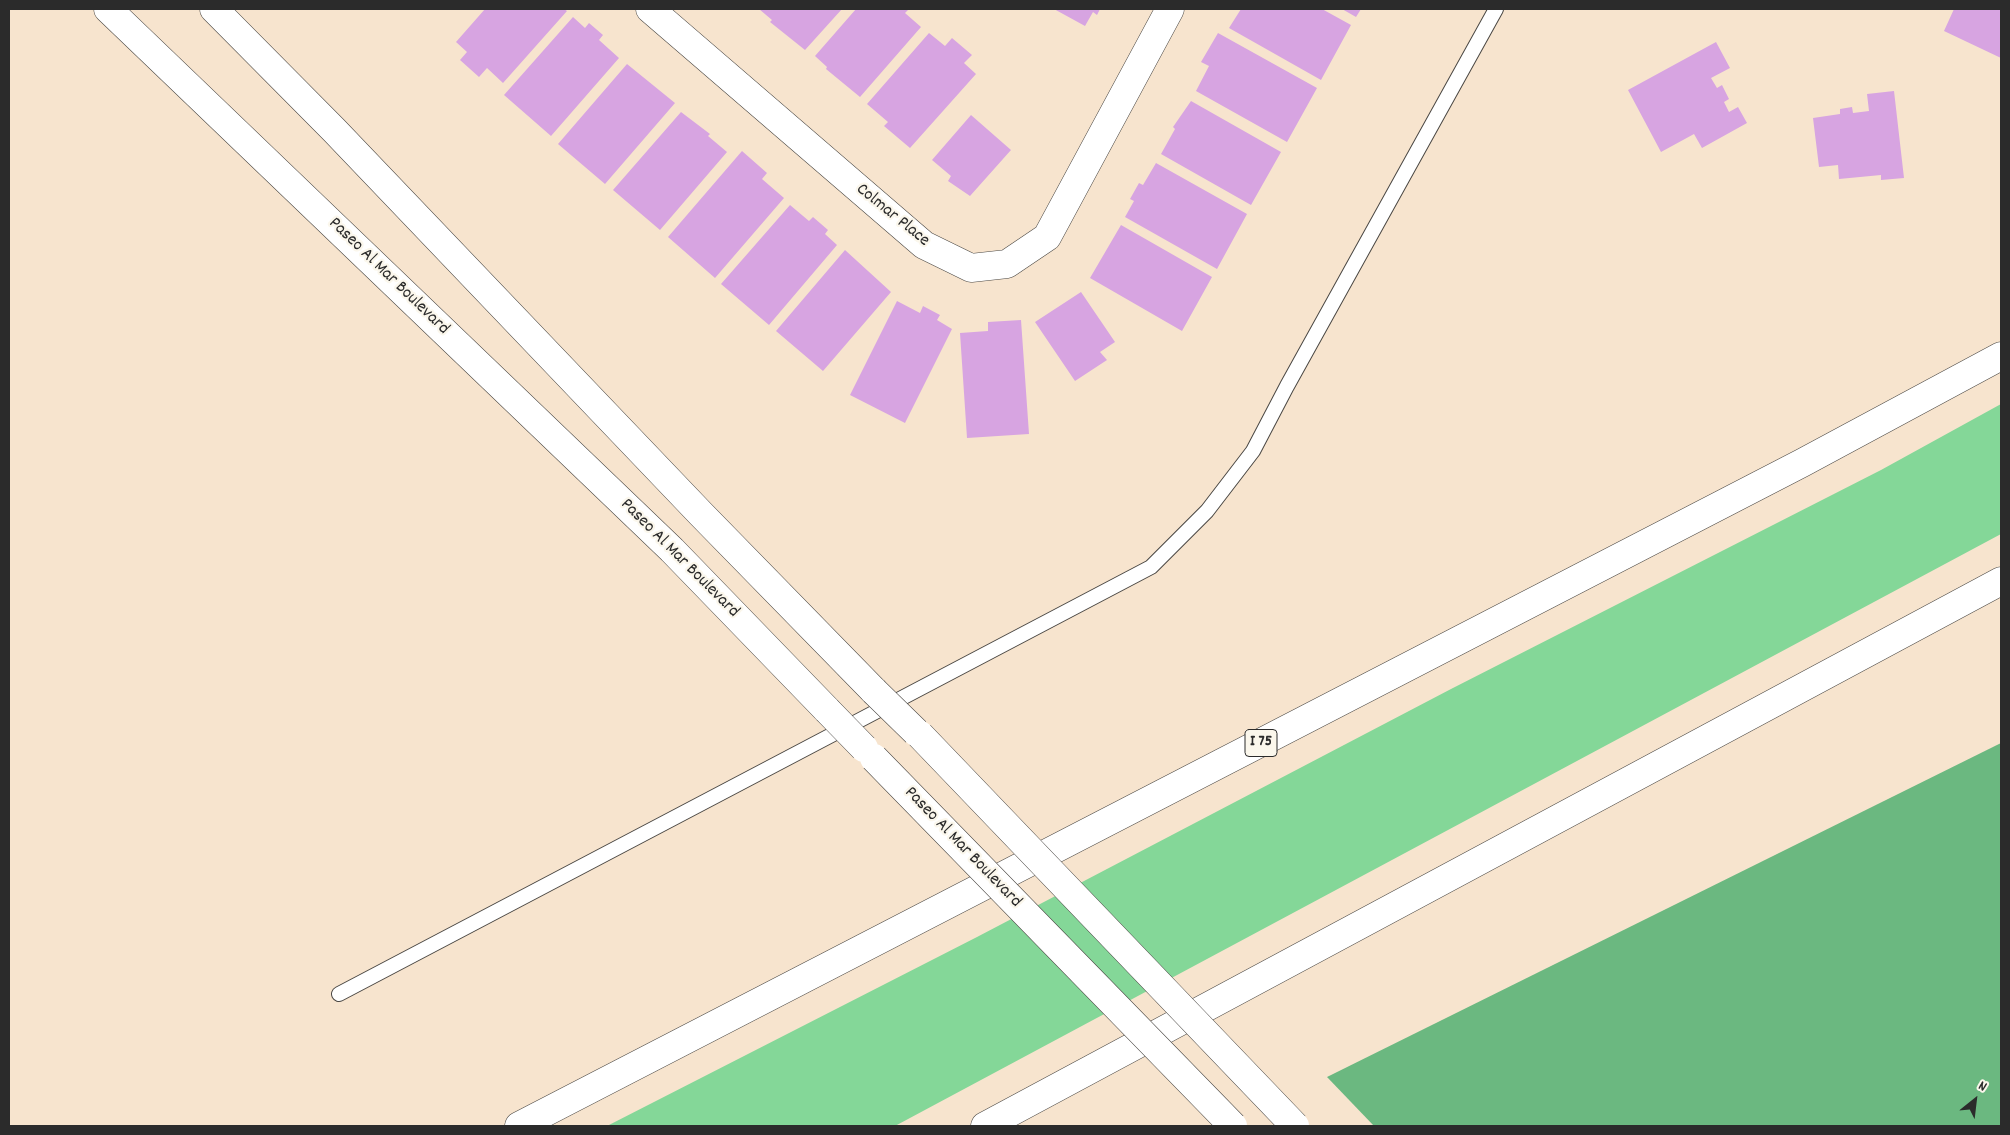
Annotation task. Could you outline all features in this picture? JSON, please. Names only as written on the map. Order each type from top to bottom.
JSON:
[{"type":"main road","name":"Paseo Al Mar Boulevard","points":[[108,9],[672,550],[1233,1126]]},
{"type":"main road","points":[[214,9],[334,130],[701,514],[920,735],[1295,1126]]},
{"type":"main road","name":"Colmar Place","points":[[650,9],[924,245],[971,268],[1006,264],[1047,236],[1170,9]]},
{"type":"main road","name":"I 75","points":[[520,1126],[1802,464],[2001,356]]},
{"type":"main road","points":[[985,1126],[2001,581]]},
{"type":"lane","points":[[339,994],[1151,566],[1207,511],[1253,451],[1287,386],[1496,9]]},
{"type":"green space","points":[[2001,404],[2001,534],[895,1126],[607,1126],[977,937],[1451,689],[1881,470]]},
{"type":"green space","points":[[2001,743],[2001,1126],[1374,1126],[1327,1077]]},
{"type":"building","points":[[485,9],[564,9],[567,11],[503,83],[487,68],[479,77],[460,60],[467,52],[456,42]]},
{"type":"building","points":[[759,9],[842,9],[805,50],[770,22],[772,20]]},
{"type":"building","points":[[856,9],[909,9],[905,13],[921,27],[860,97],[826,69],[827,67],[815,56]]},
{"type":"building","points":[[1054,9],[1100,9],[1097,15],[1093,12],[1085,26]]},
{"type":"building","points":[[1241,9],[1322,9],[1351,25],[1321,80],[1229,28]]},
{"type":"building","points":[[1342,9],[1361,9],[1356,17]]},
{"type":"building","points":[[1954,9],[2001,9],[2001,58],[1944,31]]},
{"type":"building","points":[[573,17],[585,28],[589,23],[603,35],[599,40],[619,58],[551,136],[504,95]]},
{"type":"building","points":[[929,33],[945,46],[952,38],[972,55],[964,63],[976,74],[910,148],[884,126],[888,122],[867,104]]},
{"type":"building","points":[[1218,33],[1317,88],[1287,142],[1196,91],[1209,66],[1201,62]]},
{"type":"building","points":[[1716,42],[1730,68],[1711,78],[1717,88],[1722,85],[1729,99],[1724,102],[1729,112],[1738,107],[1747,123],[1702,148],[1694,134],[1661,152],[1628,90]]},
{"type":"building","points":[[627,64],[675,103],[605,184],[558,144]]},
{"type":"building","points":[[1894,91],[1904,178],[1881,180],[1881,175],[1839,179],[1838,165],[1819,167],[1813,118],[1840,114],[1840,109],[1852,107],[1853,113],[1869,111],[1867,94]]},
{"type":"building","points":[[1191,101],[1281,152],[1251,205],[1161,154],[1175,129],[1173,127]]},
{"type":"building","points":[[681,112],[710,134],[708,136],[727,152],[660,230],[613,190]]},
{"type":"building","points":[[971,115],[1011,150],[970,196],[948,181],[951,176],[932,160]]},
{"type":"building","points":[[742,151],[767,173],[762,179],[784,198],[715,278],[668,237]]},
{"type":"building","points":[[1156,163],[1247,214],[1217,269],[1125,217],[1134,201],[1130,199],[1139,183],[1143,185]]},
{"type":"building","points":[[790,205],[809,221],[813,217],[828,230],[825,234],[837,245],[769,325],[721,284]]},
{"type":"building","points":[[1121,225],[1212,277],[1182,331],[1090,278]]},
{"type":"building","points":[[845,250],[891,292],[823,371],[776,331]]},
{"type":"building","points":[[1081,292],[1115,342],[1100,352],[1107,360],[1075,381],[1035,322]]},
{"type":"building","points":[[897,301],[920,313],[923,306],[940,315],[937,320],[952,329],[905,423],[850,395]]},
{"type":"building","points":[[1021,320],[1029,434],[967,438],[960,333],[988,331],[988,322]]}]
